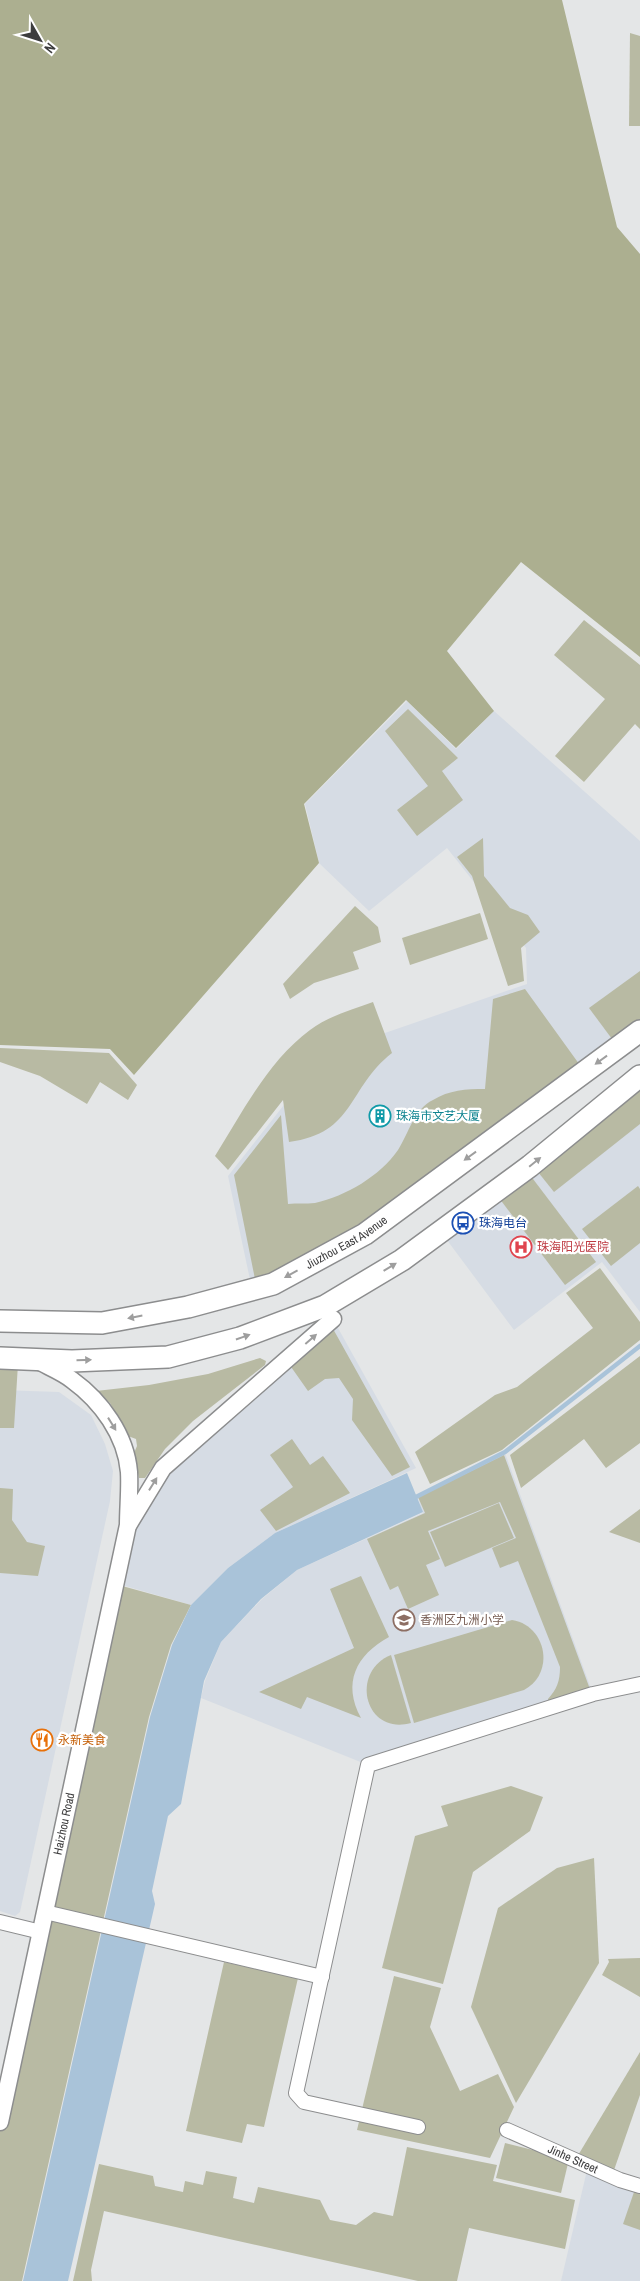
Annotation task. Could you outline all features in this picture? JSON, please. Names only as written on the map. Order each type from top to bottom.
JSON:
[{"type":"main road","name":"Jiuzhou East Avenue","points":[[0,1321],[102,1323],[188,1307],[273,1284],[365,1234],[640,1031]]},
{"type":"main road","points":[[0,1358],[36,1360],[168,1357],[240,1338],[325,1306],[402,1260],[530,1166],[640,1076]]},
{"type":"street","points":[[128,1526],[163,1468],[333,1319]]},
{"type":"street","points":[[36,1360],[70,1378],[88,1392],[113,1425],[124,1447],[129,1471],[128,1526]]},
{"type":"street","name":"Haizhou Road","points":[[0,2122],[128,1526]]},
{"type":"street","points":[[418,2127],[304,2102],[296,2093],[368,1765],[593,1694],[640,1684]]},
{"type":"street","points":[[45,1912],[322,1977]]},
{"type":"street","points":[[0,1922],[41,1932]]},
{"type":"street","name":"Jinhe Street","points":[[507,2130],[620,2180],[640,2186]]},
{"type":"shaded area","points":[[407,701],[456,749],[494,711],[640,841],[640,1030],[252,1289],[228,1176],[324,1054],[527,984],[526,948],[447,848],[369,911],[319,863],[305,804]]},
{"type":"shaded area","points":[[640,1076],[640,1312],[602,1262],[514,1330],[441,1232]]},
{"type":"shaded area","points":[[333,1319],[416,1468],[275,1533],[228,1568],[191,1605],[115,1583],[128,1526],[163,1468]]},
{"type":"shaded area","points":[[0,1390],[59,1392],[91,1415],[105,1444],[113,1471],[110,1501],[20,1912],[15,1916],[0,1911]]},
{"type":"shaded area","name":"香洲区九洲小学","points":[[505,1453],[593,1694],[368,1765],[201,1698],[205,1681],[221,1642],[262,1599],[297,1570],[423,1513],[417,1496]]},
{"type":"shaded area","points":[[588,2166],[640,2186],[640,2281],[561,2281]]},
{"type":"green space","points":[[0,0],[562,0],[617,227],[640,254],[640,657],[521,562],[447,651],[494,711],[456,748],[406,700],[304,804],[319,863],[134,1075],[110,1049],[0,1045]]},
{"type":"green space","points":[[630,33],[640,36],[640,126],[629,126]]},
{"type":"green space","points":[[584,620],[640,665],[640,729],[635,724],[584,782],[555,756],[605,699],[554,655]]},
{"type":"green space","points":[[408,709],[458,758],[442,771],[463,800],[417,836],[397,810],[428,786],[385,731]]},
{"type":"green space","points":[[483,838],[484,876],[510,908],[528,915],[540,932],[521,948],[524,981],[508,986],[472,876],[457,857]]},
{"type":"green space","points":[[355,906],[378,927],[381,942],[353,952],[359,969],[314,983],[290,999],[283,984]]},
{"type":"green space","points":[[480,913],[488,939],[410,965],[402,938]]},
{"type":"green space","points":[[640,971],[640,1024],[615,1043],[589,1008]]},
{"type":"green space","points":[[525,989],[582,1068],[364,1229],[256,1284],[234,1175],[281,1115],[288,1204],[315,1203],[350,1190],[372,1176],[391,1159],[398,1150],[416,1115],[426,1104],[451,1092],[485,1089],[493,999]]},
{"type":"green space","points":[[373,1002],[392,1053],[366,1080],[339,1119],[327,1129],[311,1137],[289,1142],[283,1100],[228,1170],[215,1156],[257,1088],[281,1057],[317,1025]]},
{"type":"green space","points":[[0,1048],[109,1053],[137,1085],[128,1100],[100,1082],[87,1104],[40,1076],[0,1062]]},
{"type":"green space","points":[[640,1086],[640,1124],[554,1192],[534,1167]]},
{"type":"green space","points":[[530,1175],[596,1262],[565,1285],[499,1198]]},
{"type":"green space","points":[[638,1186],[640,1189],[640,1243],[611,1266],[582,1229]]},
{"type":"green space","points":[[600,1268],[640,1322],[640,1340],[502,1450],[430,1484],[415,1452],[495,1395],[517,1387],[593,1328],[566,1293]]},
{"type":"green space","points":[[332,1327],[410,1467],[392,1476],[352,1420],[353,1399],[339,1378],[325,1379],[308,1391],[289,1364]]},
{"type":"green space","points":[[640,1356],[640,1443],[606,1468],[584,1439],[521,1488],[510,1455]]},
{"type":"green space","points":[[260,1358],[266,1361],[265,1365],[193,1421],[165,1449],[145,1478],[139,1478],[134,1453],[137,1446],[136,1439],[128,1436],[110,1403],[96,1391],[149,1385],[208,1374]]},
{"type":"green space","points":[[0,1364],[18,1364],[14,1428],[0,1428]]},
{"type":"green space","points":[[292,1439],[310,1465],[323,1456],[350,1493],[276,1531],[260,1510],[293,1487],[270,1455]]},
{"type":"green space","points":[[504,1455],[591,1692],[548,1706],[548,1699],[559,1681],[560,1667],[518,1561],[500,1568],[492,1548],[516,1538],[500,1502],[428,1531],[440,1559],[426,1565],[439,1595],[408,1609],[398,1586],[390,1590],[367,1539],[425,1513],[418,1497]]},
{"type":"green space","points":[[0,1488],[13,1489],[12,1520],[27,1542],[45,1546],[38,1576],[0,1573]]},
{"type":"green space","points":[[499,1503],[514,1538],[445,1567],[430,1532]]},
{"type":"green space","points":[[640,1509],[640,1543],[609,1532]]},
{"type":"green space","points":[[361,1576],[389,1637],[368,1652],[356,1671],[353,1693],[355,1705],[361,1718],[307,1697],[301,1709],[259,1692],[354,1648],[330,1589]]},
{"type":"green space","points":[[115,1584],[191,1605],[171,1645],[149,1717],[22,2281],[0,2281],[0,2123]]},
{"type":"green space","points":[[512,1620],[524,1624],[533,1631],[543,1650],[543,1662],[540,1673],[534,1682],[524,1690],[414,1723],[394,1655]]},
{"type":"green space","points":[[391,1655],[411,1723],[395,1725],[383,1720],[373,1712],[368,1700],[367,1687],[370,1675],[378,1663]]},
{"type":"green space","points":[[511,1786],[543,1797],[530,1831],[473,1872],[443,1984],[382,1968],[415,1836],[448,1826],[441,1806]]},
{"type":"green space","points":[[594,1858],[599,1963],[516,2103],[471,2007],[498,1908],[557,1868]]},
{"type":"green space","points":[[640,1958],[640,1997],[602,1975],[609,1962],[608,1959]]},
{"type":"green space","points":[[224,1962],[298,1978],[264,2127],[247,2124],[242,2143],[186,2131]]},
{"type":"green space","points":[[394,1976],[441,1988],[430,2027],[460,2091],[498,2074],[514,2107],[490,2158],[357,2130]]},
{"type":"green space","points":[[640,2052],[640,2095],[613,2173],[577,2157]]},
{"type":"green space","points":[[505,2143],[569,2159],[561,2193],[496,2178]]},
{"type":"green space","points":[[407,2147],[497,2165],[493,2181],[575,2200],[565,2249],[469,2228],[457,2281],[418,2281],[104,2211],[91,2270],[92,2281],[73,2281],[99,2164],[153,2176],[155,2186],[183,2192],[185,2181],[203,2185],[206,2171],[237,2177],[233,2198],[254,2203],[258,2187],[320,2200],[330,2220],[356,2225],[374,2212],[393,2216]]},
{"type":"green space","points":[[634,2192],[640,2194],[640,2230],[623,2224]]},
{"type":"water","points":[[407,1473],[423,1512],[297,1570],[261,1599],[221,1642],[204,1681],[181,1804],[168,1816],[152,1891],[155,1904],[68,2281],[23,2281],[150,1717],[172,1645],[191,1605],[228,1568],[275,1533]]},
{"type":"waterway","points":[[412,1499],[505,1452],[640,1346]]},
{"type":"place","name":"珠海市文艺大厦","points":[[380,1116]]},
{"type":"place","name":"珠海电台","points":[[463,1223]]},
{"type":"place","name":"珠海阳光医院","points":[[521,1247]]},
{"type":"place","name":"香洲区九洲小学","points":[[404,1620]]},
{"type":"place","name":"永新美食","points":[[42,1740]]}]
